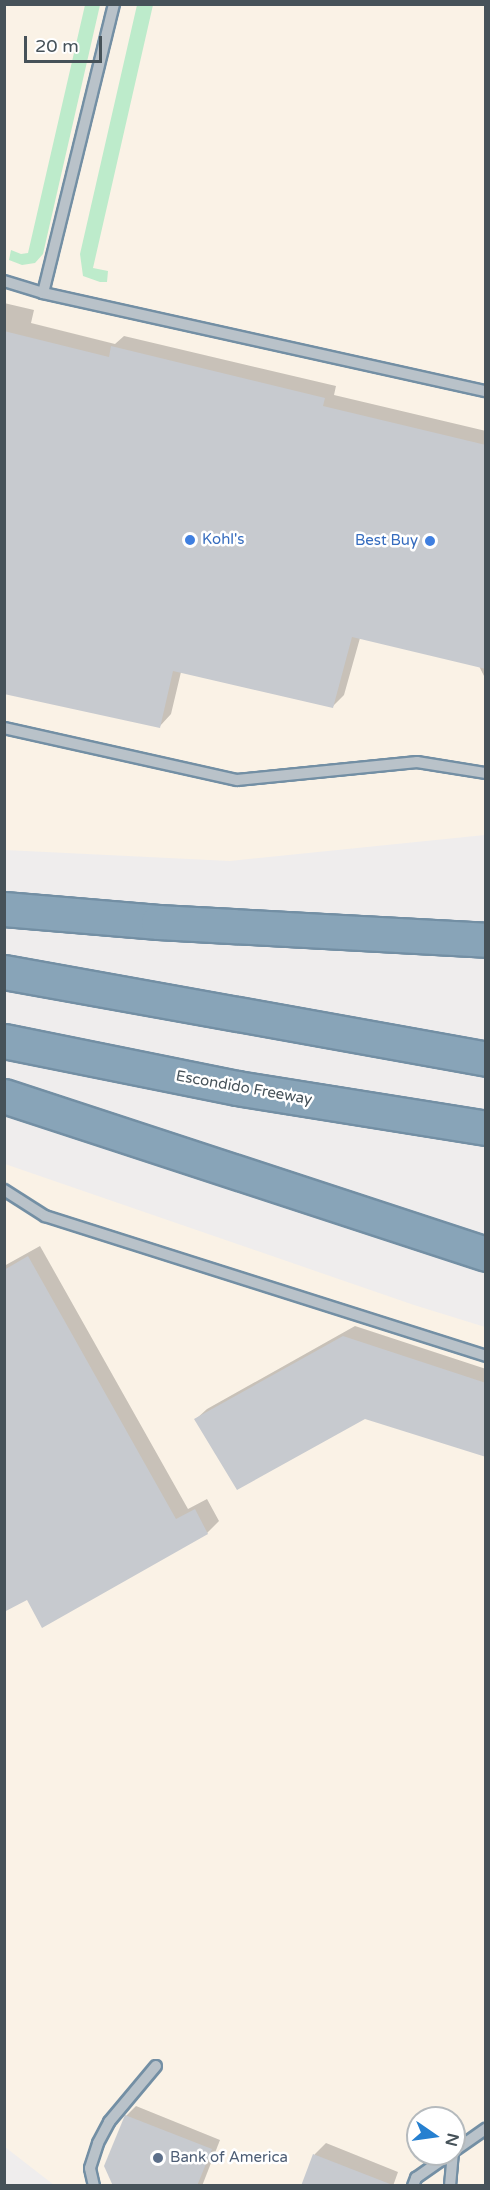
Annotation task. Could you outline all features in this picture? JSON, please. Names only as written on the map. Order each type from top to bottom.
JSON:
[{"type":"highway","points":[[4,909],[158,922],[486,940]]},
{"type":"highway","points":[[4,972],[486,1059]]},
{"type":"highway","name":"Escondido Freeway","points":[[4,1041],[237,1088],[486,1128]]},
{"type":"highway","points":[[4,1096],[486,1254]]},
{"type":"lane","points":[[43,293],[114,4]]},
{"type":"lane","points":[[4,281],[43,293],[486,392]]},
{"type":"lane","points":[[4,728],[237,780],[417,762],[486,773]]},
{"type":"lane","points":[[4,1190],[45,1216],[486,1356]]},
{"type":"lane","points":[[94,2186],[90,2168],[98,2143],[109,2122],[156,2066]]},
{"type":"lane","points":[[466,2143],[486,2129]]},
{"type":"lane","points":[[413,2186],[416,2178],[433,2166]]},
{"type":"lane","points":[[450,2186],[451,2166]]},
{"type":"shaded area","points":[[5,5],[485,5],[485,835],[230,861],[5,850]]},
{"type":"shaded area","points":[[5,1164],[414,1305],[485,1327],[485,2185],[54,2185],[5,2147]]},
{"type":"green space","points":[[85,5],[100,5],[43,254],[35,263],[22,265],[9,260],[11,250],[21,254],[28,253]]},
{"type":"green space","points":[[137,5],[153,5],[93,268],[108,271],[107,282],[100,282],[83,276],[80,254]]},
{"type":"building","name":"Kohl's","points":[[4,331],[109,357],[111,346],[325,398],[323,406],[486,445],[486,669],[352,637],[333,708],[173,671],[160,728],[4,694]]},
{"type":"building","points":[[28,1256],[176,1519],[195,1509],[208,1534],[42,1628],[27,1600],[4,1612],[4,1270]]},
{"type":"building","points":[[343,1336],[486,1383],[486,1457],[365,1419],[237,1490],[194,1419]]},
{"type":"building","name":"Bank of America","points":[[125,2115],[212,2149],[197,2186],[113,2186],[104,2166]]},
{"type":"building","points":[[313,2154],[390,2184],[390,2186],[301,2186]]},
{"type":"place","name":"Kohl's","points":[[190,540]]},
{"type":"place","name":"Best Buy","points":[[430,541]]},
{"type":"place","name":"Bank of America","points":[[158,2158]]}]
